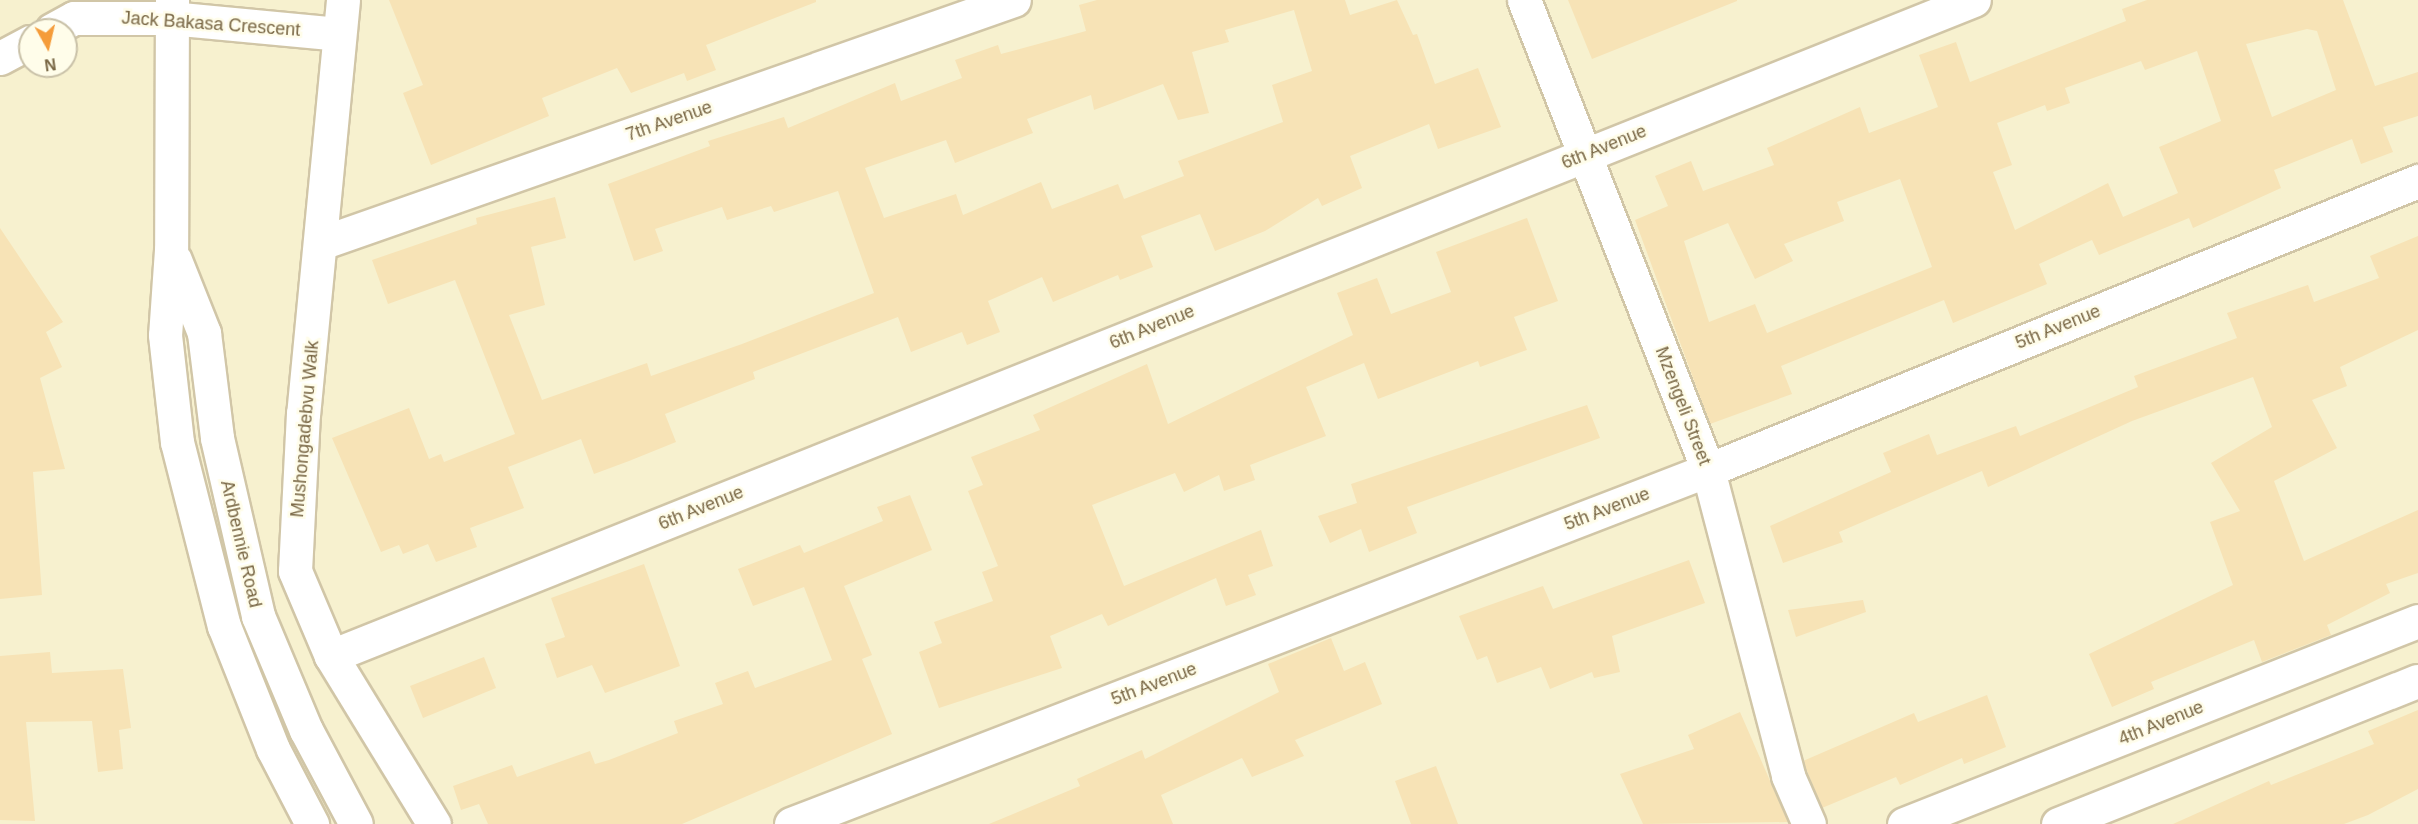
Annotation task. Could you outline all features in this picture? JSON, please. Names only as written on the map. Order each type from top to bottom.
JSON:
[{"type":"street","name":"Mushongadebvu Walk","points":[[343,0],[338,33],[324,242],[303,413],[295,571],[331,656],[434,824]]},
{"type":"street","name":"7th Avenue","points":[[324,242],[1014,0]]},
{"type":"street","name":"Mzengeli Street","points":[[1524,0],[1588,153],[1708,470],[1788,776],[1809,824]]},
{"type":"street","name":"6th Avenue","points":[[331,656],[1974,0]]},
{"type":"street","name":"Jack Bakasa Crescent","points":[[74,18],[171,9],[338,33]]},
{"type":"street","name":"Ardbennie Road","points":[[171,9],[171,250],[165,335],[177,442],[202,556],[243,678],[312,824]]},
{"type":"street","points":[[0,58],[18,48]]},
{"type":"street","name":"5th Avenue","points":[[791,824],[1708,470],[2418,181]]},
{"type":"street","name":"Ardbennie Road","points":[[171,250],[204,333],[217,438],[258,616],[306,730],[356,824]]},
{"type":"street","name":"4th Avenue","points":[[1904,824],[2418,621]]},
{"type":"street","points":[[2058,824],[2418,681]]},
{"type":"shaded area","points":[[0,0],[2418,0],[2418,824],[0,824]]},
{"type":"building","points":[[389,0],[816,0],[816,2],[706,45],[716,70],[687,81],[684,73],[631,93],[617,68],[542,98],[549,116],[431,165],[403,93],[423,85]]},
{"type":"building","points":[[1097,0],[1345,0],[1350,15],[1397,0],[1413,35],[1417,34],[1435,84],[1478,68],[1501,127],[1438,149],[1429,124],[1350,156],[1362,188],[1322,206],[1318,198],[1265,231],[1215,251],[1200,214],[1141,236],[1153,267],[1120,280],[1118,275],[1053,302],[1042,277],[988,301],[1000,332],[967,345],[962,332],[911,352],[898,317],[753,372],[755,379],[665,414],[676,442],[629,461],[594,474],[581,439],[508,467],[524,508],[470,528],[477,547],[436,562],[428,544],[403,554],[399,545],[381,552],[332,438],[409,408],[429,459],[441,454],[444,462],[515,434],[455,280],[388,304],[372,260],[477,224],[476,218],[555,197],[566,238],[531,247],[545,305],[509,315],[542,400],[647,363],[651,376],[742,344],[874,293],[838,191],[774,212],[771,206],[727,220],[722,207],[655,229],[663,251],[634,261],[608,184],[710,146],[708,141],[784,117],[788,128],[895,83],[901,101],[962,78],[955,60],[998,45],[1001,54],[1086,31],[1079,5]],"holes":[[[1294,10],[1312,71],[1272,85],[1283,122],[1178,161],[1184,176],[1124,199],[1118,184],[1052,209],[1041,182],[963,215],[956,194],[884,218],[865,168],[946,140],[955,163],[1033,133],[1027,119],[1091,95],[1094,110],[1163,84],[1178,120],[1209,113],[1192,52],[1229,42],[1225,30]]]},
{"type":"building","points":[[1568,0],[1737,0],[1737,1],[1592,59]]},
{"type":"building","points":[[2147,0],[2343,0],[2375,86],[2418,72],[2418,116],[2383,127],[2393,152],[2361,164],[2352,139],[2274,170],[2281,188],[2193,228],[2189,218],[2099,255],[2092,240],[2039,264],[2047,284],[1953,323],[1944,300],[1781,366],[1792,394],[1710,424],[1635,220],[1668,206],[1655,176],[1691,161],[1703,191],[1774,165],[1767,148],[1860,107],[1869,133],[1938,107],[1919,55],[1956,42],[1970,82],[2126,21],[2122,9]],"holes":[[[2307,29],[2317,31],[2336,90],[2272,117],[2246,44]],[[2197,51],[2221,121],[2159,147],[2178,193],[2123,217],[2108,183],[2015,230],[1993,172],[2012,165],[1997,123],[2045,105],[2047,111],[2070,103],[2065,88],[2141,61],[2145,70]],[[1900,179],[1932,267],[1767,333],[1755,304],[1709,322],[1684,241],[1728,223],[1755,279],[1793,261],[1784,244],[1844,221],[1837,202]]]},
{"type":"building","points":[[1527,218],[1558,301],[1514,317],[1527,350],[1480,367],[1478,361],[1378,399],[1364,363],[1306,387],[1326,436],[1250,465],[1255,480],[1224,491],[1219,475],[1184,492],[1175,473],[1092,505],[1124,586],[1261,530],[1273,566],[1248,575],[1256,595],[1226,606],[1216,578],[1108,626],[1102,614],[1050,636],[1062,668],[939,708],[919,652],[942,643],[934,622],[993,601],[982,572],[998,566],[968,491],[983,485],[971,457],[1040,430],[1033,415],[1147,364],[1168,424],[1353,335],[1337,293],[1377,278],[1391,314],[1451,292],[1436,252]]},
{"type":"building","points":[[0,228],[63,322],[46,332],[62,367],[40,378],[65,469],[33,472],[42,595],[0,599]]},
{"type":"building","points":[[2418,236],[2418,330],[2340,367],[2347,386],[2312,400],[2337,448],[2274,481],[2304,561],[2418,510],[2418,573],[2386,584],[2390,593],[2327,625],[2331,635],[2262,662],[2254,640],[2151,682],[2154,689],[2112,707],[2089,654],[2233,585],[2210,522],[2240,511],[2211,463],[2272,427],[2253,377],[2132,421],[1988,487],[1982,471],[1839,532],[1843,542],[1783,563],[1770,526],[1891,472],[1883,453],[1929,434],[1937,455],[2016,426],[2020,436],[2138,387],[2134,376],[2237,338],[2227,313],[2308,285],[2314,302],[2379,278],[2370,256]]},
{"type":"building","points":[[1587,405],[1600,438],[1407,507],[1417,533],[1369,552],[1361,529],[1330,543],[1318,516],[1357,503],[1351,484]]},
{"type":"building","points":[[910,495],[932,550],[844,586],[872,655],[862,659],[892,734],[682,824],[488,824],[479,804],[461,810],[453,786],[512,765],[517,777],[590,751],[595,764],[609,760],[678,733],[674,721],[723,704],[715,683],[748,671],[755,688],[832,660],[804,587],[753,606],[738,569],[800,545],[804,553],[883,521],[877,507]]},
{"type":"building","points":[[1689,560],[1705,603],[1612,636],[1620,672],[1594,678],[1592,672],[1550,689],[1541,667],[1497,683],[1487,656],[1477,660],[1459,616],[1543,586],[1553,609]]},
{"type":"building","points":[[644,564],[680,666],[605,693],[592,665],[557,678],[545,644],[565,637],[551,598]]},
{"type":"building","points":[[1863,600],[1866,612],[1796,637],[1788,610]]},
{"type":"building","points":[[1331,638],[1344,671],[1365,662],[1382,704],[1295,740],[1304,756],[1252,777],[1242,758],[1161,795],[1173,824],[989,824],[1080,786],[1077,779],[1142,750],[1145,759],[1279,692],[1268,664]]},
{"type":"building","points":[[50,652],[52,673],[123,669],[131,728],[119,730],[123,769],[98,772],[92,721],[26,722],[35,821],[0,820],[0,656]]},
{"type":"building","points":[[484,657],[496,688],[423,718],[410,686]]},
{"type":"building","points":[[1987,695],[2006,747],[1964,764],[1962,758],[1900,785],[1896,777],[1822,808],[1803,761],[1914,713],[1918,722]]},
{"type":"building","points":[[2418,710],[2418,789],[2368,815],[2344,824],[2173,824],[2269,781],[2271,785],[2374,744],[2368,731]]},
{"type":"building","points":[[1740,712],[1788,822],[1643,824],[1620,774],[1694,749],[1688,735]]},
{"type":"building","points":[[1436,766],[1458,824],[1411,824],[1395,781]]}]
